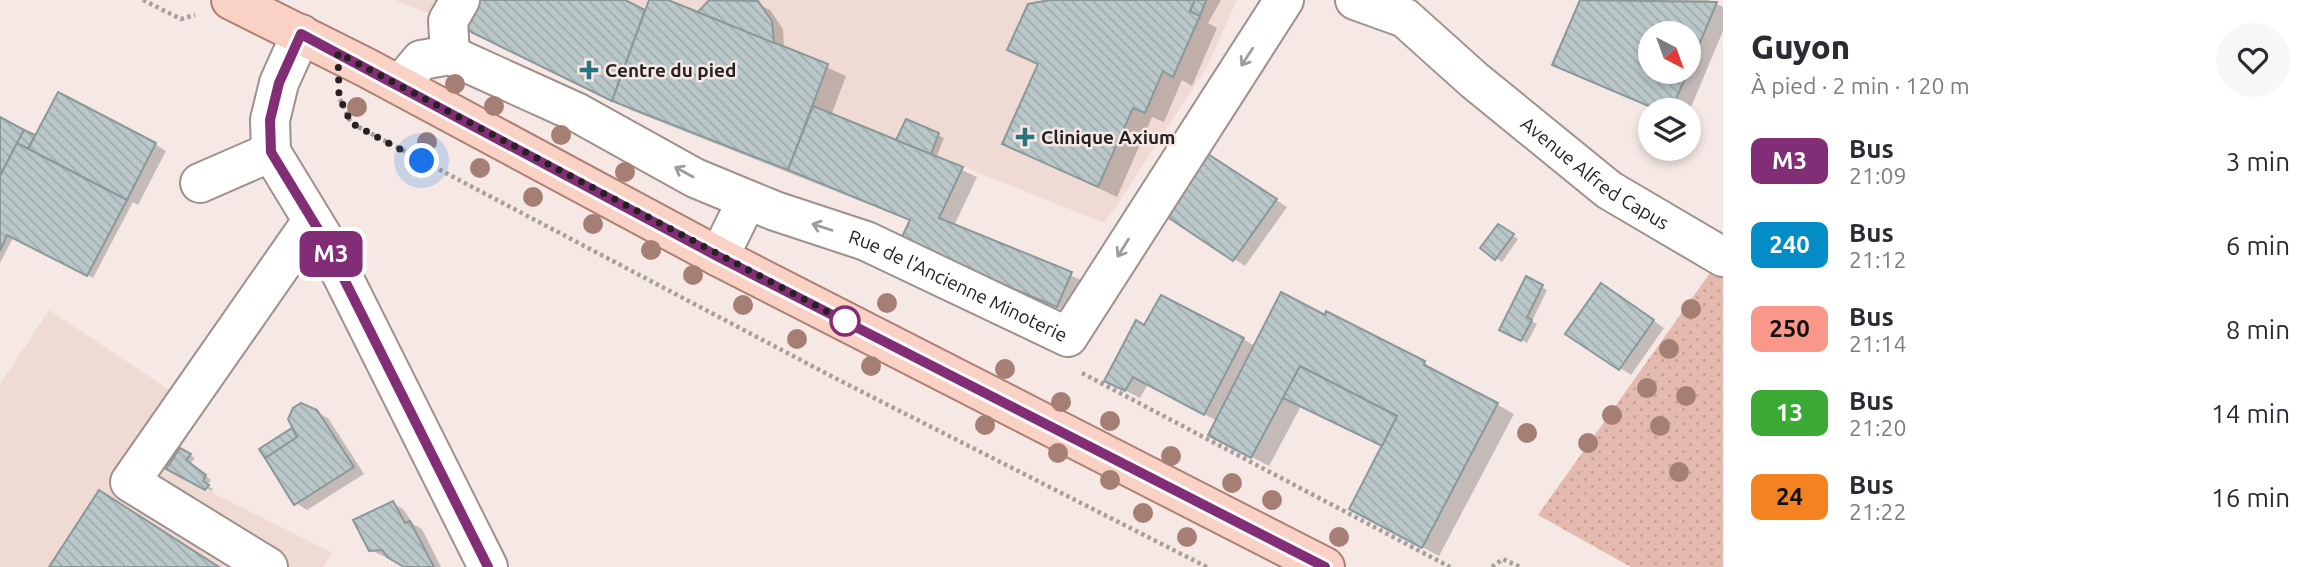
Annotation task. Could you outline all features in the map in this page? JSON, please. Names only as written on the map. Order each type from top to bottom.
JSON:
[{"type":"main road","points":[[231,0],[400,85],[719,257],[1325,567]]},
{"type":"street","points":[[450,55],[448,21],[460,0]]},
{"type":"street","name":"Rue de l'Ancienne Minoterie","points":[[747,200],[866,241],[1068,337],[1284,0]]},
{"type":"street","points":[[1355,0],[1402,9]]},
{"type":"street","name":"Avenue Alfred Capus","points":[[1402,9],[1474,80],[1609,190],[1723,257]]},
{"type":"street","points":[[301,34],[279,83],[270,120],[271,152],[312,221],[488,567]]},
{"type":"street","points":[[400,85],[421,60],[450,55],[578,113],[695,178],[747,200],[719,257]]},
{"type":"street","points":[[200,183],[271,152]]},
{"type":"street","points":[[268,567],[130,482],[312,221]]},
{"type":"path","points":[[338,53],[339,96],[351,123],[623,269],[1207,567]]},
{"type":"path","points":[[1078,371],[1450,567]]},
{"type":"path","points":[[1492,567],[1503,559],[1520,567]]},
{"type":"shaded area","name":"Clinique Axium","points":[[395,0],[1237,0],[1207,67],[1105,223],[814,107],[788,170],[612,101],[461,27]]},
{"type":"shaded area","points":[[1712,270],[1723,278],[1723,567],[1631,567],[1538,515]]},
{"type":"shaded area","points":[[49,310],[203,412],[166,469],[332,553],[323,567],[0,567],[0,384]]},
{"type":"building","points":[[476,0],[625,0],[645,10],[612,101],[461,27]]},
{"type":"building","points":[[649,0],[668,0],[828,64],[788,170],[612,101]]},
{"type":"building","points":[[709,0],[758,1],[772,21],[774,43],[698,12]]},
{"type":"building","points":[[1050,0],[1195,0],[1190,11],[1200,16],[1173,77],[1163,71],[1145,113],[1133,108],[1098,187],[1002,144],[1038,64],[1007,50],[1028,4]]},
{"type":"building","points":[[1195,0],[1206,0],[1200,16],[1190,11]]},
{"type":"building","points":[[1580,0],[1717,2],[1701,40],[1701,21],[1638,21],[1638,84],[1683,84],[1676,98],[1638,98],[1638,102],[1552,65]]},
{"type":"building","points":[[58,92],[156,143],[127,200],[28,149]]},
{"type":"building","points":[[813,106],[963,167],[939,218],[1072,272],[1057,307],[900,241],[910,220],[788,170]]},
{"type":"building","points":[[0,117],[24,130],[0,176]]},
{"type":"building","points":[[906,119],[939,133],[931,154],[896,140]]},
{"type":"building","points":[[24,130],[35,135],[28,149],[17,143]]},
{"type":"building","points":[[17,143],[127,200],[87,276],[7,235],[0,251],[0,176]]},
{"type":"building","points":[[1208,154],[1277,199],[1233,261],[1166,216]]},
{"type":"building","points":[[1498,224],[1514,234],[1495,260],[1480,248]]},
{"type":"building","points":[[1526,276],[1543,285],[1527,317],[1532,320],[1521,341],[1499,330]]},
{"type":"building","points":[[1601,283],[1654,320],[1619,370],[1565,334]]},
{"type":"building","points":[[1281,292],[1325,315],[1326,311],[1425,361],[1424,365],[1498,403],[1422,548],[1349,509],[1397,416],[1300,366],[1251,458],[1208,435]]},
{"type":"building","points":[[1161,295],[1244,338],[1204,415],[1133,377],[1125,391],[1104,381],[1136,320],[1144,325]]},
{"type":"building","points":[[1300,366],[1397,416],[1382,446],[1283,398]]},
{"type":"building","points":[[301,403],[317,410],[354,467],[294,505],[265,458],[297,437],[288,419],[293,408]]},
{"type":"building","points":[[292,428],[297,437],[265,458],[259,449]]},
{"type":"building","points":[[180,448],[191,454],[186,460],[206,475],[203,481],[209,485],[205,490],[166,469]]},
{"type":"building","points":[[99,490],[219,567],[49,567]]},
{"type":"building","points":[[393,501],[405,523],[410,521],[434,567],[404,567],[387,557],[382,550],[369,551],[353,520]]},
{"type":"bus line","name":"M3","points":[[488,567],[324,239],[271,152],[270,120],[279,83],[301,34],[719,257],[1325,567]]},
{"type":"place","name":"Centre du pied","points":[[589,70]]},
{"type":"place","name":"Clinique Axium","points":[[1025,137]]},
{"type":"route","points":[[422,161],[351,123],[339,96],[338,53],[719,257],[845,321]]}]
